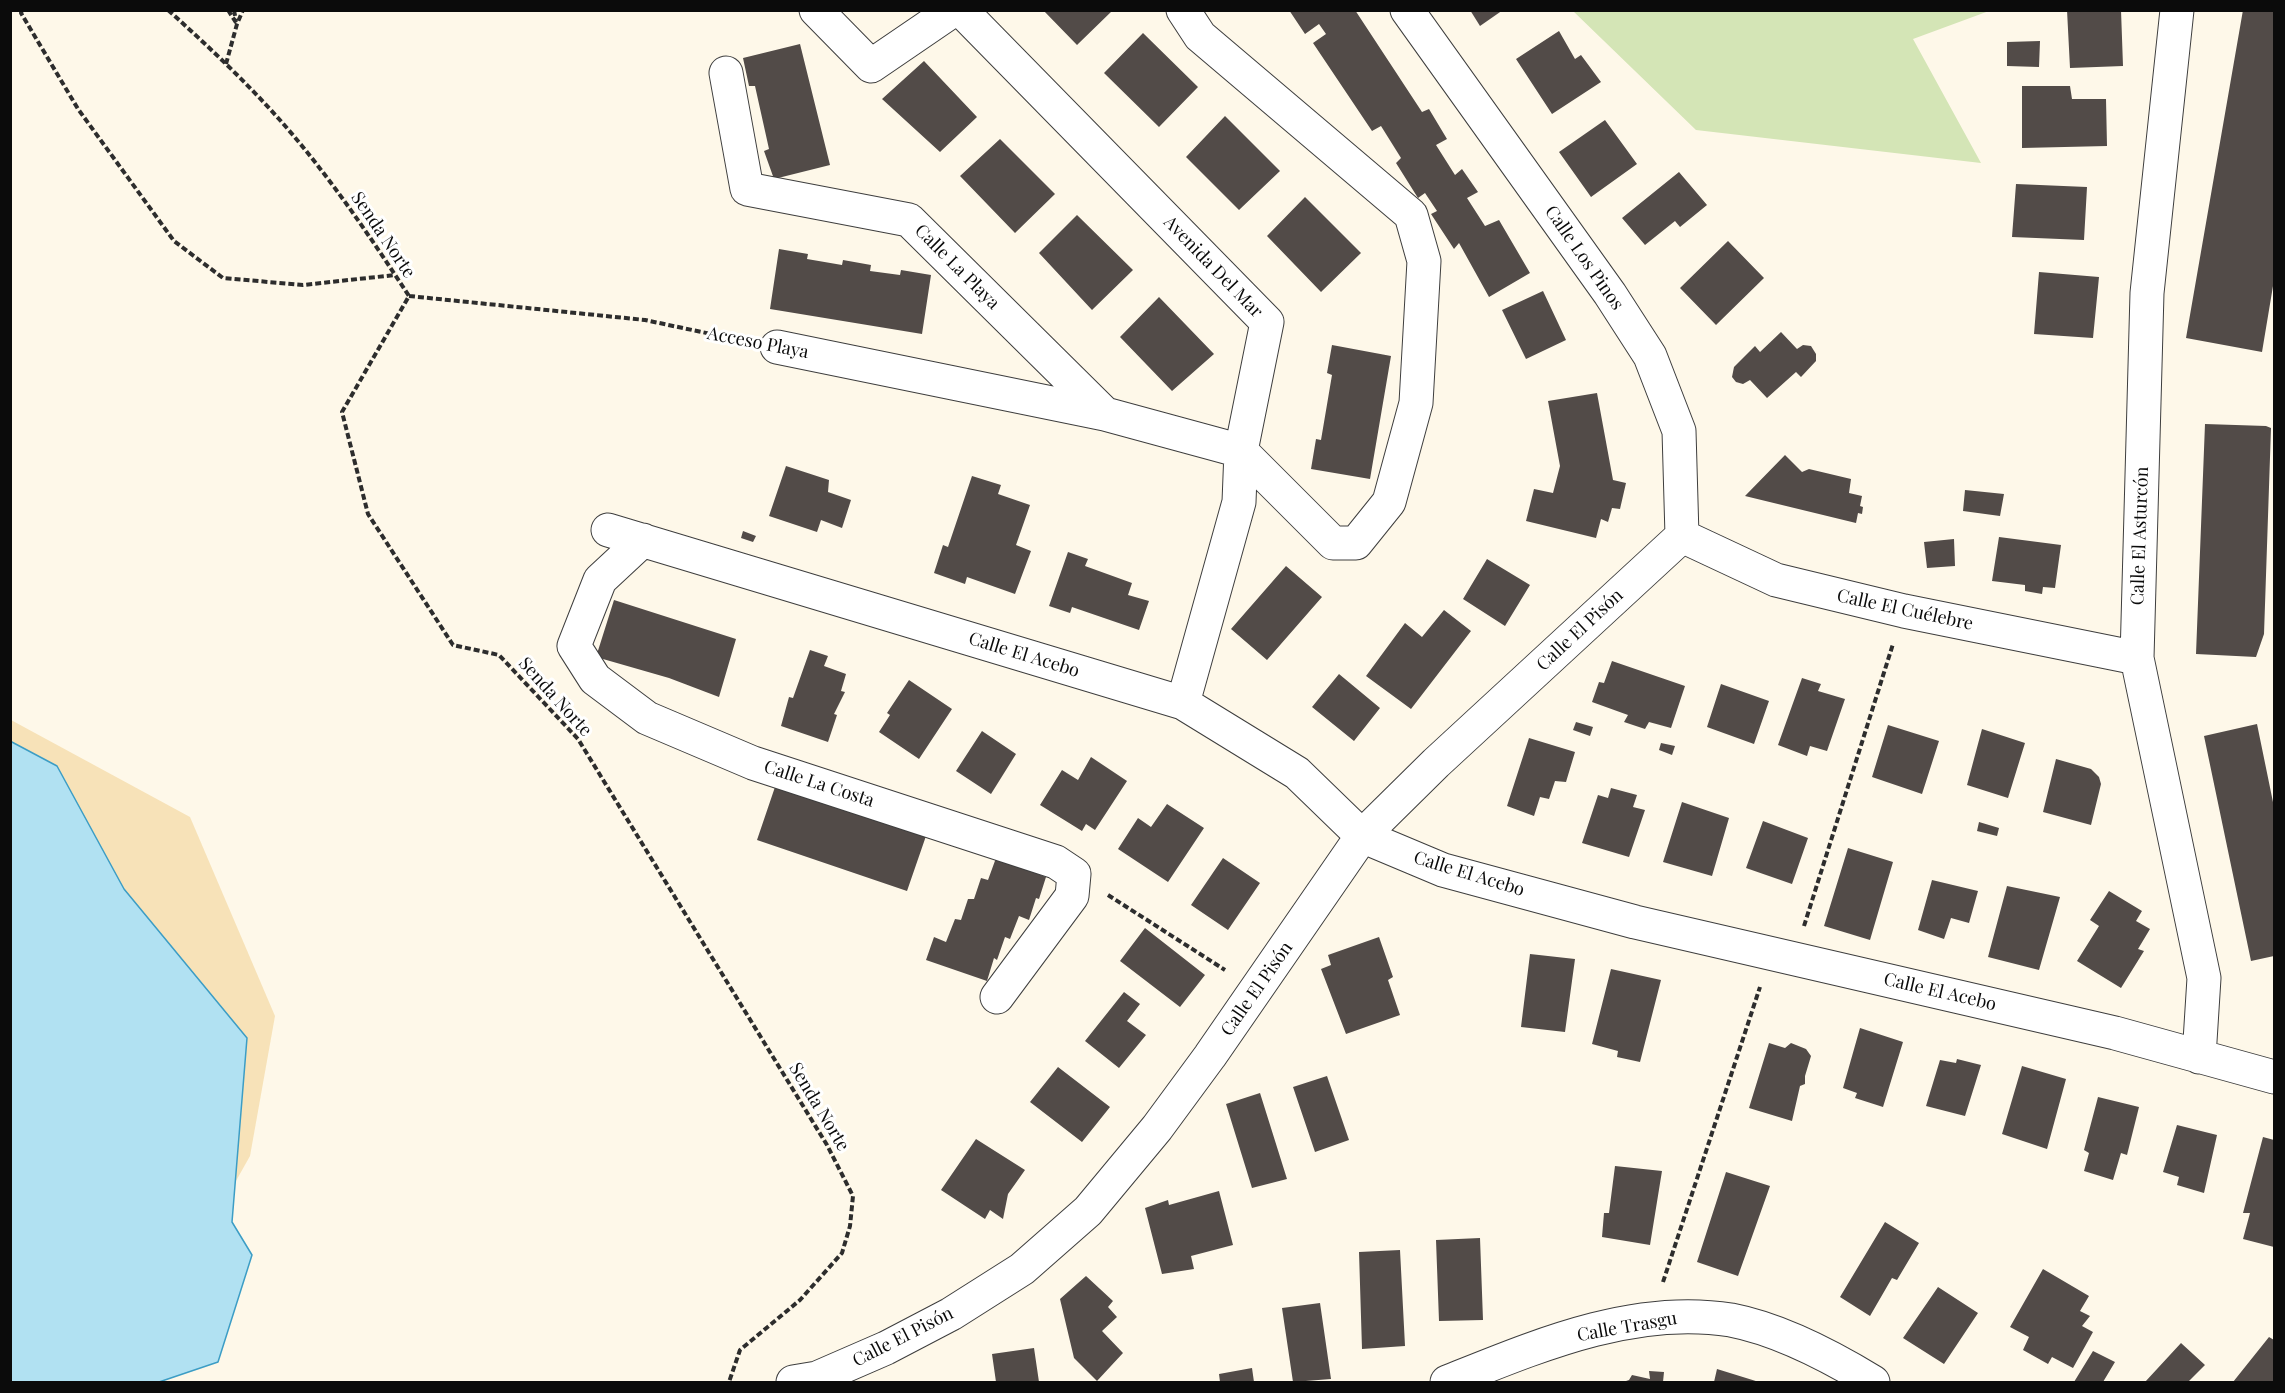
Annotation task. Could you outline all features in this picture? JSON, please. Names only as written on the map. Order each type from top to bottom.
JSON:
[{"type":"street","points":[[816,10],[871,66],[953,10]]},
{"type":"street","name":"Avenida Del Mar","points":[[961,10],[1267,322],[1241,451],[1239,502],[1183,703]]},
{"type":"street","points":[[1183,10],[1200,36],[1411,215],[1424,261],[1416,404],[1389,502],[1356,543],[1333,543],[1241,451]]},
{"type":"street","name":"Calle Los Pinos","points":[[1407,10],[1610,294],[1650,356],[1679,431],[1682,536]]},
{"type":"street","name":"Calle El Asturcón","points":[[2177,10],[2147,293],[2137,658],[2204,978],[2199,1057]]},
{"type":"street","name":"Calle La Playa","points":[[726,73],[747,189],[909,220],[1105,414],[1241,451]]},
{"type":"street","name":"Acceso Playa","points":[[777,347],[1105,414]]},
{"type":"street","name":"Calle El Acebo","points":[[608,530],[1183,703],[1297,773],[1362,837],[1443,870],[1635,922],[2115,1032],[2274,1077]]},
{"type":"street","name":"Calle El Cuélebre","points":[[1682,536],[1776,579],[1904,611],[2137,658]]},
{"type":"street","name":"Calle El Pisón","points":[[793,1383],[817,1378],[886,1348],[951,1314],[1022,1269],[1088,1211],[1164,1119],[1257,990],[1362,837],[1436,763],[1682,536]]},
{"type":"street","name":"Calle La Costa","points":[[643,540],[600,580],[574,646],[595,679],[647,718],[753,763],[1056,862],[1074,874]]},
{"type":"street","points":[[997,997],[1072,896],[1074,874]]},
{"type":"street","name":"Calle Trasgu","points":[[1448,1383],[1549,1342],[1620,1325],[1692,1317],[1731,1320],[1782,1336],[1836,1359],[1873,1383]]},
{"type":"path","points":[[22,10],[21,13],[78,109],[174,241],[223,278],[303,285],[395,275]]},
{"type":"path","name":"Senda Norte","points":[[168,10],[280,119],[349,207],[409,296],[342,412],[368,514],[453,645],[499,655],[578,739],[827,1144],[853,1196],[850,1226],[842,1253],[800,1300],[740,1350],[729,1383]]},
{"type":"path","points":[[228,10],[237,24]]},
{"type":"path","points":[[234,10],[237,24]]},
{"type":"path","points":[[226,65],[243,10]]},
{"type":"path","name":"Acceso Playa","points":[[409,296],[645,320],[777,347]]},
{"type":"path","points":[[1651,1320],[1761,983],[1781,955],[1800,937],[1904,611]]},
{"type":"path","points":[[1074,874],[1257,990]]},
{"type":"green space","points":[[1573,11],[1989,11],[1913,39],[1981,163],[1696,130]]},
{"type":"sand","points":[[11,720],[190,817],[275,1016],[250,1156],[168,1302],[11,921]]},
{"type":"water","points":[[10,741],[57,766],[124,889],[247,1038],[232,1222],[252,1255],[218,1362],[159,1382],[11,1382]]},
{"type":"building","points":[[1043,10],[1113,10],[1077,45]]},
{"type":"building","points":[[1289,10],[1355,10],[1422,112],[1429,109],[1447,139],[1436,145],[1455,175],[1462,169],[1478,192],[1467,198],[1485,226],[1499,220],[1530,273],[1489,297],[1459,243],[1454,249],[1431,214],[1437,211],[1425,193],[1418,198],[1396,163],[1401,158],[1381,126],[1372,131],[1313,43],[1326,34],[1319,24],[1305,34]]},
{"type":"building","points":[[1470,10],[1503,10],[1480,26]]},
{"type":"building","points":[[2067,10],[2121,10],[2123,66],[2070,68]]},
{"type":"building","points":[[2243,10],[2274,10],[2274,280],[2262,352],[2186,338]]},
{"type":"building","points":[[1559,31],[1575,59],[1581,55],[1601,82],[1552,114],[1516,59]]},
{"type":"building","points":[[1143,33],[1198,87],[1159,127],[1104,73]]},
{"type":"building","points":[[2040,41],[2039,67],[2007,66],[2007,42]]},
{"type":"building","points":[[800,44],[830,165],[774,179],[764,151],[769,149],[755,86],[749,86],[743,58]]},
{"type":"building","points":[[924,61],[977,117],[940,152],[882,99]]},
{"type":"building","points":[[2022,86],[2070,86],[2072,99],[2106,99],[2107,146],[2022,148]]},
{"type":"building","points":[[1225,116],[1280,171],[1239,210],[1186,157]]},
{"type":"building","points":[[1605,120],[1637,164],[1591,197],[1559,152]]},
{"type":"building","points":[[1000,139],[1055,194],[1015,233],[960,176]]},
{"type":"building","points":[[1679,172],[1707,205],[1680,227],[1675,221],[1645,245],[1622,218]]},
{"type":"building","points":[[2016,184],[2087,187],[2084,240],[2012,237]]},
{"type":"building","points":[[1305,197],[1361,253],[1321,292],[1267,236]]},
{"type":"building","points":[[1077,215],[1133,270],[1092,310],[1039,253]]},
{"type":"building","points":[[1728,241],[1764,278],[1716,325],[1680,288]]},
{"type":"building","points":[[779,249],[808,254],[807,259],[842,265],[843,260],[871,265],[870,271],[900,275],[901,270],[931,275],[922,334],[770,309]]},
{"type":"building","points":[[2039,272],[2099,277],[2093,338],[2034,334]]},
{"type":"building","points":[[1543,291],[1566,340],[1526,359],[1502,310]]},
{"type":"building","points":[[1159,297],[1214,354],[1172,391],[1120,337]]},
{"type":"building","points":[[1781,332],[1797,349],[1803,345],[1811,346],[1816,354],[1816,361],[1801,377],[1796,372],[1767,398],[1750,380],[1743,384],[1736,382],[1732,377],[1734,367],[1755,346],[1760,352]]},
{"type":"building","points":[[1332,345],[1391,356],[1370,479],[1311,469],[1316,439],[1321,440],[1332,375],[1327,373]]},
{"type":"building","points":[[1597,393],[1613,480],[1626,483],[1620,509],[1612,508],[1608,522],[1601,519],[1596,538],[1526,521],[1534,489],[1553,493],[1560,466],[1548,401]]},
{"type":"building","points":[[2205,424],[2271,428],[2264,634],[2256,657],[2196,654]]},
{"type":"building","points":[[1785,455],[1802,472],[1809,469],[1851,479],[1849,493],[1862,496],[1860,506],[1863,507],[1862,514],[1858,513],[1856,523],[1745,496]]},
{"type":"building","points":[[786,466],[829,480],[828,492],[851,500],[842,528],[821,520],[817,532],[769,516]]},
{"type":"building","points":[[972,476],[1001,485],[998,494],[1030,505],[1016,545],[1031,551],[1015,594],[967,577],[965,584],[934,573],[943,545],[948,547]]},
{"type":"building","points":[[1965,490],[2004,494],[2000,516],[1963,511]]},
{"type":"building","points":[[743,531],[756,536],[753,542],[741,538]]},
{"type":"building","points":[[1999,537],[2061,545],[2055,588],[2043,587],[2042,594],[2025,591],[2025,585],[1992,581]]},
{"type":"building","points":[[1954,539],[1955,566],[1927,568],[1924,542]]},
{"type":"building","points":[[1068,552],[1088,559],[1085,566],[1132,583],[1128,595],[1149,601],[1139,630],[1072,607],[1070,613],[1049,606]]},
{"type":"building","points":[[1487,559],[1530,585],[1505,626],[1463,599]]},
{"type":"building","points":[[1286,566],[1322,597],[1267,660],[1231,629]]},
{"type":"building","points":[[614,600],[736,639],[719,697],[669,678],[596,657]]},
{"type":"building","points":[[1444,610],[1471,631],[1411,709],[1366,676],[1405,623],[1422,637]]},
{"type":"building","points":[[810,650],[828,656],[824,666],[846,674],[841,691],[845,692],[834,714],[837,715],[828,742],[781,726],[789,697],[793,698]]},
{"type":"building","points":[[1612,661],[1685,686],[1671,728],[1649,722],[1645,729],[1624,722],[1628,715],[1592,702],[1599,682],[1604,683]]},
{"type":"building","points":[[1339,674],[1380,708],[1354,741],[1312,707]]},
{"type":"building","points":[[1802,678],[1821,684],[1818,691],[1845,699],[1827,751],[1810,746],[1807,756],[1778,745]]},
{"type":"building","points":[[909,680],[952,709],[919,759],[879,732],[890,715],[887,713]]},
{"type":"building","points":[[1721,684],[1769,701],[1754,744],[1707,727]]},
{"type":"building","points":[[1576,722],[1593,727],[1590,736],[1573,730]]},
{"type":"building","points":[[2257,724],[2274,807],[2274,956],[2251,961],[2204,736]]},
{"type":"building","points":[[1888,725],[1939,741],[1922,794],[1872,777]]},
{"type":"building","points":[[1982,729],[2025,743],[2008,798],[1967,785]]},
{"type":"building","points":[[982,731],[1016,754],[991,794],[956,771]]},
{"type":"building","points":[[1529,738],[1575,752],[1566,782],[1555,781],[1549,799],[1540,797],[1534,816],[1507,806]]},
{"type":"building","points":[[1661,743],[1675,746],[1672,755],[1659,750]]},
{"type":"building","points":[[1091,757],[1127,781],[1095,830],[1086,824],[1082,831],[1040,805],[1062,770],[1078,780]]},
{"type":"building","points":[[2056,759],[2091,769],[2099,777],[2101,784],[2091,825],[2043,812]]},
{"type":"building","points":[[775,787],[926,836],[907,891],[757,840]]},
{"type":"building","points":[[1611,788],[1637,795],[1633,807],[1645,810],[1629,857],[1582,843],[1598,795],[1608,798]]},
{"type":"building","points":[[1682,802],[1729,818],[1712,876],[1663,862]]},
{"type":"building","points":[[1167,804],[1204,828],[1168,882],[1118,849],[1138,818],[1151,827]]},
{"type":"building","points":[[1763,821],[1808,838],[1792,884],[1746,868]]},
{"type":"building","points":[[1979,822],[1999,828],[1997,836],[1977,831]]},
{"type":"building","points":[[1848,848],[1893,862],[1870,940],[1824,926]]},
{"type":"building","points":[[996,858],[1046,877],[1029,920],[1019,916],[1010,939],[1005,937],[997,960],[994,958],[987,981],[926,960],[934,937],[946,942],[955,919],[961,920],[968,899],[974,899],[981,878],[988,880]]},
{"type":"building","points":[[1223,858],[1260,883],[1228,930],[1191,905]]},
{"type":"building","points":[[1932,880],[1978,891],[1969,923],[1951,918],[1944,939],[1918,930]]},
{"type":"building","points":[[2007,886],[2060,897],[2039,970],[1988,957]]},
{"type":"building","points":[[2109,891],[2142,911],[2136,921],[2150,929],[2138,949],[2144,951],[2121,988],[2077,961],[2099,926],[2090,920]]},
{"type":"building","points":[[1145,928],[1205,975],[1180,1007],[1120,961]]},
{"type":"building","points":[[1379,937],[1393,977],[1388,980],[1400,1015],[1346,1034],[1321,969],[1331,965],[1328,955]]},
{"type":"building","points":[[1530,954],[1575,959],[1565,1032],[1521,1027]]},
{"type":"building","points":[[1611,969],[1661,980],[1640,1062],[1617,1057],[1618,1051],[1592,1044]]},
{"type":"building","points":[[1124,992],[1140,1004],[1127,1021],[1146,1035],[1119,1068],[1085,1041]]},
{"type":"building","points":[[1860,1028],[1903,1042],[1883,1107],[1855,1098],[1857,1093],[1843,1088]]},
{"type":"building","points":[[1769,1043],[1785,1048],[1791,1043],[1806,1049],[1811,1056],[1805,1084],[1800,1086],[1792,1121],[1749,1108]]},
{"type":"building","points":[[1957,1059],[1981,1065],[1965,1116],[1926,1106],[1940,1060],[1956,1063]]},
{"type":"building","points":[[2022,1066],[2066,1079],[2047,1149],[2002,1134]]},
{"type":"building","points":[[1058,1067],[1110,1107],[1082,1142],[1030,1102]]},
{"type":"building","points":[[1327,1076],[1349,1140],[1315,1152],[1293,1087]]},
{"type":"building","points":[[1260,1093],[1287,1179],[1252,1188],[1226,1104]]},
{"type":"building","points":[[2098,1097],[2139,1107],[2127,1155],[2121,1153],[2113,1180],[2084,1171],[2089,1153],[2084,1150]]},
{"type":"building","points":[[2177,1125],[2217,1135],[2204,1193],[2177,1185],[2179,1177],[2163,1172]]},
{"type":"building","points":[[2263,1137],[2274,1140],[2274,1247],[2243,1239],[2250,1213],[2243,1213]]},
{"type":"building","points":[[976,1139],[1025,1170],[1008,1194],[1003,1219],[990,1210],[985,1219],[941,1190]]},
{"type":"building","points":[[1615,1166],[1662,1171],[1650,1245],[1602,1237],[1604,1213],[1609,1213]]},
{"type":"building","points":[[1726,1172],[1770,1186],[1738,1276],[1697,1262]]},
{"type":"building","points":[[1219,1191],[1233,1245],[1191,1256],[1194,1269],[1162,1274],[1145,1208],[1168,1200],[1169,1205]]},
{"type":"building","points":[[1885,1222],[1919,1243],[1897,1280],[1892,1278],[1870,1316],[1840,1297]]},
{"type":"building","points":[[1480,1238],[1483,1320],[1439,1321],[1436,1240]]},
{"type":"building","points":[[1400,1250],[1405,1346],[1362,1349],[1359,1252]]},
{"type":"building","points":[[2043,1269],[2089,1296],[2080,1311],[2090,1316],[2082,1326],[2093,1332],[2073,1368],[2052,1357],[2048,1364],[2023,1350],[2029,1337],[2010,1327]]},
{"type":"building","points":[[1086,1276],[1113,1301],[1108,1307],[1117,1317],[1102,1331],[1123,1353],[1097,1381],[1074,1358],[1060,1299]]},
{"type":"building","points":[[1938,1287],[1978,1313],[1944,1364],[1903,1338]]},
{"type":"building","points":[[1320,1303],[1331,1379],[1293,1382],[1282,1308]]},
{"type":"building","points":[[2269,1337],[2274,1340],[2274,1382],[2233,1382]]},
{"type":"building","points":[[2181,1343],[2205,1365],[2188,1382],[2145,1382]]},
{"type":"building","points":[[1034,1348],[1039,1382],[996,1382],[992,1354]]},
{"type":"building","points":[[2093,1351],[2115,1362],[2103,1382],[2074,1382]]},
{"type":"building","points":[[1252,1368],[1254,1382],[1220,1382],[1219,1374]]},
{"type":"building","points":[[1717,1369],[1759,1382],[1714,1382]]},
{"type":"building","points":[[1649,1371],[1664,1372],[1663,1382],[1623,1382],[1629,1380],[1632,1375],[1650,1379]]}]
